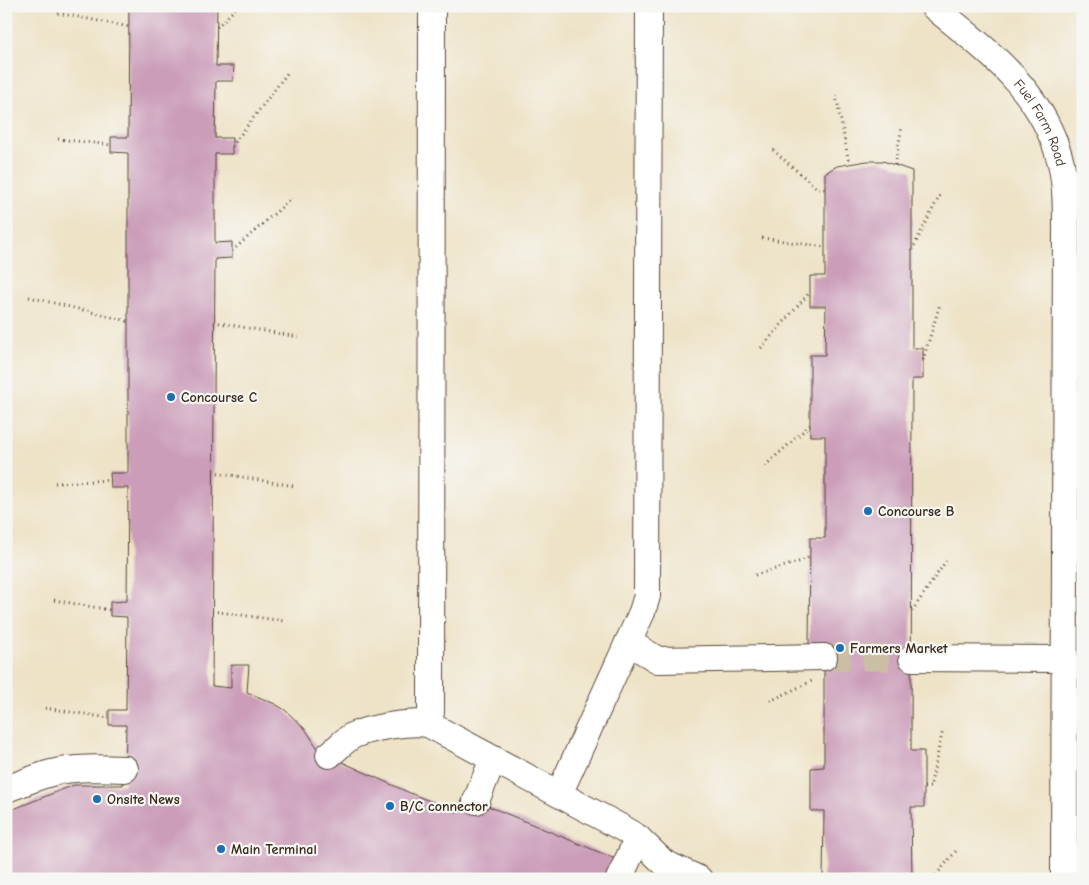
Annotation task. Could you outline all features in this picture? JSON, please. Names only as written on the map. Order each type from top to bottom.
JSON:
[{"type":"lane","points":[[428,724],[431,712],[432,6]]},
{"type":"lane","points":[[559,794],[645,605],[648,588],[649,6]]},
{"type":"lane","name":"Fuel Farm Road","points":[[933,6],[999,62],[1022,86],[1050,130],[1061,164],[1066,196],[1064,879]]},
{"type":"lane","points":[[628,642],[658,660],[820,668]]},
{"type":"lane","points":[[912,658],[1065,659]]},
{"type":"lane","points":[[329,755],[349,738],[366,732],[408,723],[428,724],[624,829],[638,838],[664,863],[699,879]]},
{"type":"lane","points":[[476,801],[493,759]]},
{"type":"lane","points":[[6,789],[61,771],[93,768],[125,769]]},
{"type":"lane","points":[[619,879],[638,838]]},
{"type":"path","points":[[217,27],[238,6]]},
{"type":"path","points":[[58,13],[128,27]]},
{"type":"path","points":[[232,146],[288,72]]},
{"type":"path","points":[[836,95],[849,163]]},
{"type":"path","points":[[896,165],[902,126]]},
{"type":"path","points":[[58,139],[111,145]]},
{"type":"path","points":[[773,150],[818,189],[825,189]]},
{"type":"path","points":[[912,250],[940,195]]},
{"type":"path","points":[[232,251],[292,198]]},
{"type":"path","points":[[762,238],[825,247]]},
{"type":"path","points":[[761,348],[810,292]]},
{"type":"path","points":[[29,297],[128,322]]},
{"type":"path","points":[[923,360],[940,304]]},
{"type":"path","points":[[214,322],[298,337]]},
{"type":"path","points":[[765,466],[810,425]]},
{"type":"path","points":[[213,472],[294,486]]},
{"type":"path","points":[[54,483],[110,480]]},
{"type":"path","points":[[755,575],[805,560],[810,556]]},
{"type":"path","points":[[912,611],[946,561]]},
{"type":"path","points":[[54,600],[110,610]]},
{"type":"path","points":[[212,611],[284,621]]},
{"type":"path","points":[[770,701],[820,668]]},
{"type":"path","points":[[45,708],[109,718]]},
{"type":"path","points":[[924,787],[930,787],[943,730]]},
{"type":"path","points":[[933,879],[956,851]]},
{"type":"building","points":[[129,6],[217,6],[216,66],[234,66],[233,81],[216,81],[215,138],[232,138],[232,154],[215,154],[215,243],[232,242],[232,258],[215,259],[212,686],[231,688],[231,665],[249,665],[247,692],[285,710],[306,730],[320,752],[457,812],[464,796],[618,860],[617,879],[6,879],[6,812],[74,785],[123,785],[125,783],[126,725],[109,725],[109,710],[126,710],[127,617],[110,616],[110,602],[127,601],[128,488],[111,488],[110,473],[128,473],[128,153],[111,152],[111,137],[128,137]]},
{"type":"building","name":"Concourse B","points":[[867,161],[883,161],[912,171],[912,348],[923,348],[923,379],[912,379],[911,751],[924,751],[924,807],[911,807],[912,879],[823,879],[824,811],[811,811],[811,768],[824,767],[824,647],[809,647],[810,538],[825,538],[825,436],[810,436],[810,355],[825,355],[826,306],[810,306],[810,276],[825,276],[825,173],[837,166]]},
{"type":"tunnel","points":[[824,657],[912,658]]},
{"type":"place","name":"Concourse C","points":[[171,397]]},
{"type":"place","name":"Concourse B","points":[[868,511]]},
{"type":"place","name":"Farmers Market","points":[[840,648]]},
{"type":"place","name":"Onsite News","points":[[97,799]]},
{"type":"place","name":"B/C connector","points":[[390,806]]},
{"type":"place","name":"Main Terminal","points":[[221,849]]}]
